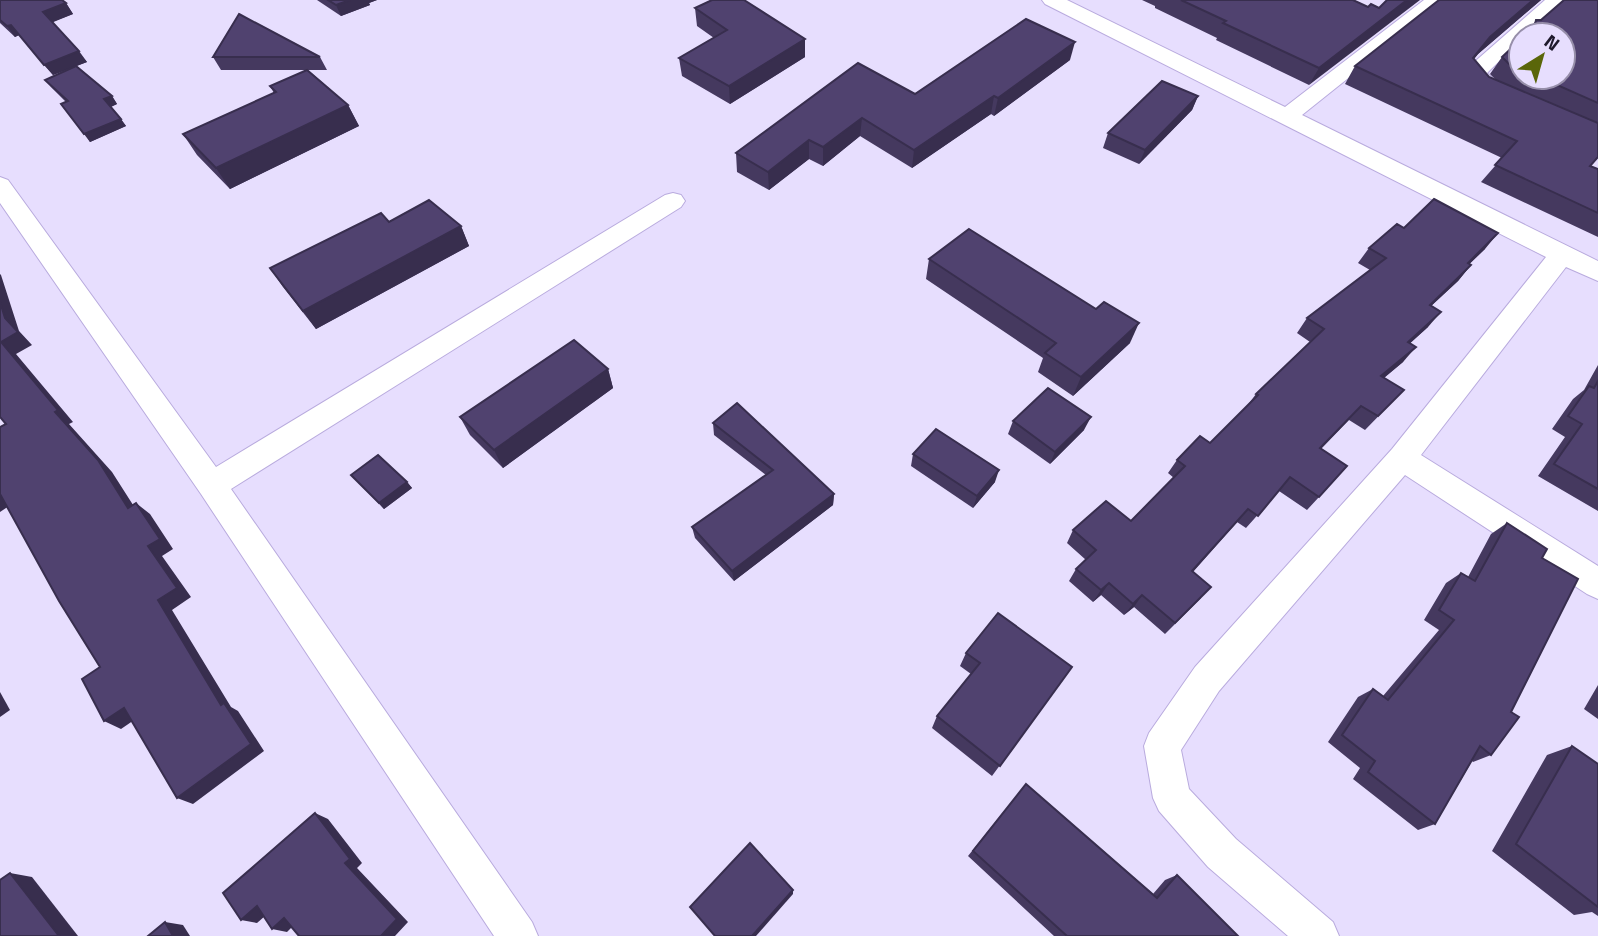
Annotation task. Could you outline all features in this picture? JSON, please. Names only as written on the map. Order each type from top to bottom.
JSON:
[{"type":"street","points":[[1052,0],[1598,272]]},
{"type":"street","points":[[1287,116],[1436,0]]},
{"type":"street","points":[[1512,100],[1487,88],[1475,75],[1478,67],[1557,0]]},
{"type":"street","points":[[3,196],[212,485],[518,936]]},
{"type":"street","points":[[212,485],[673,201]]},
{"type":"street","points":[[1319,936],[1222,853],[1172,798],[1162,746],[1207,679],[1402,458],[1562,254]]},
{"type":"street","points":[[1402,458],[1598,584]]},
{"type":"building","points":[[0,0],[62,0],[66,3],[43,12],[79,51],[44,65],[11,25],[7,26],[0,20]]},
{"type":"building","points":[[328,0],[350,0],[336,5]]},
{"type":"building","points":[[712,0],[744,0],[805,39],[729,86],[679,58],[727,30],[695,8]]},
{"type":"building","points":[[1181,0],[1353,0],[1368,7],[1371,4],[1379,8],[1387,0],[1407,0],[1319,68]]},
{"type":"building","points":[[1439,0],[1533,0],[1490,37],[1473,58],[1489,77],[1507,85],[1507,91],[1522,91],[1598,123],[1598,157],[1590,166],[1598,169],[1598,213],[1495,165],[1517,141],[1355,66]]},
{"type":"building","points":[[1564,0],[1598,0],[1598,103],[1571,91],[1577,91],[1577,21],[1536,21],[1541,20]]},
{"type":"building","points":[[239,14],[320,57],[213,57]]},
{"type":"building","points":[[1026,19],[1075,42],[998,98],[994,96],[914,150],[862,118],[823,147],[809,140],[768,172],[736,153],[858,63],[915,94]]},
{"type":"building","points":[[76,66],[112,96],[104,99],[121,119],[84,134],[61,104],[68,101],[45,80]]},
{"type":"building","points":[[307,70],[348,105],[216,168],[183,134],[276,92],[270,86]]},
{"type":"building","points":[[1162,81],[1198,96],[1145,150],[1108,133]]},
{"type":"building","points":[[1434,199],[1498,233],[1468,263],[1471,265],[1430,305],[1441,312],[1408,342],[1416,347],[1381,376],[1404,390],[1378,416],[1361,406],[1320,448],[1347,466],[1319,497],[1290,477],[1258,516],[1248,509],[1192,571],[1211,587],[1175,623],[1142,595],[1133,604],[1109,583],[1101,590],[1076,569],[1096,550],[1073,530],[1106,501],[1131,521],[1185,466],[1177,460],[1200,436],[1210,443],[1258,395],[1256,394],[1324,329],[1307,318],[1386,258],[1369,248],[1397,224],[1404,228]]},
{"type":"building","points":[[429,200],[461,226],[303,311],[270,268],[381,213],[389,222]]},
{"type":"building","points":[[969,229],[1096,309],[1104,302],[1139,323],[1081,377],[1045,353],[1056,343],[929,259]]},
{"type":"building","points":[[0,302],[5,318],[18,332],[1,342],[58,410],[55,412],[98,460],[128,508],[136,503],[160,539],[148,546],[177,588],[158,600],[221,705],[224,703],[251,744],[177,798],[124,708],[104,721],[82,679],[100,667],[59,601],[0,494],[0,427],[6,424],[0,417]]},
{"type":"building","points":[[574,340],[608,369],[494,450],[460,417]]},
{"type":"building","points":[[1598,381],[1598,489],[1554,464],[1582,424],[1568,416],[1589,386],[1594,388]]},
{"type":"building","points":[[1048,388],[1091,417],[1055,452],[1013,421]]},
{"type":"building","points":[[737,403],[834,494],[732,571],[692,527],[773,470],[713,423]]},
{"type":"building","points":[[936,429],[999,470],[977,496],[913,454]]},
{"type":"building","points":[[378,455],[407,482],[379,503],[351,475]]},
{"type":"building","points":[[1507,523],[1547,549],[1542,558],[1578,579],[1511,712],[1519,717],[1491,755],[1480,746],[1435,824],[1368,772],[1375,761],[1342,735],[1373,689],[1388,700],[1454,620],[1439,610],[1461,573],[1475,581]]},
{"type":"building","points":[[998,613],[1072,667],[1000,766],[937,716],[980,663],[966,653]]},
{"type":"building","points":[[1572,746],[1598,764],[1598,907],[1516,844]]},
{"type":"building","points":[[1026,784],[1157,898],[1177,875],[1238,936],[1067,936],[973,851]]},
{"type":"building","points":[[315,813],[350,859],[345,863],[397,919],[381,936],[299,936],[284,918],[272,929],[257,906],[241,920],[223,893]]},
{"type":"building","points":[[750,843],[793,890],[752,936],[715,936],[690,907]]},
{"type":"building","points":[[10,873],[59,936],[0,936],[0,880]]},
{"type":"building","points":[[165,922],[173,936],[148,936]]}]
